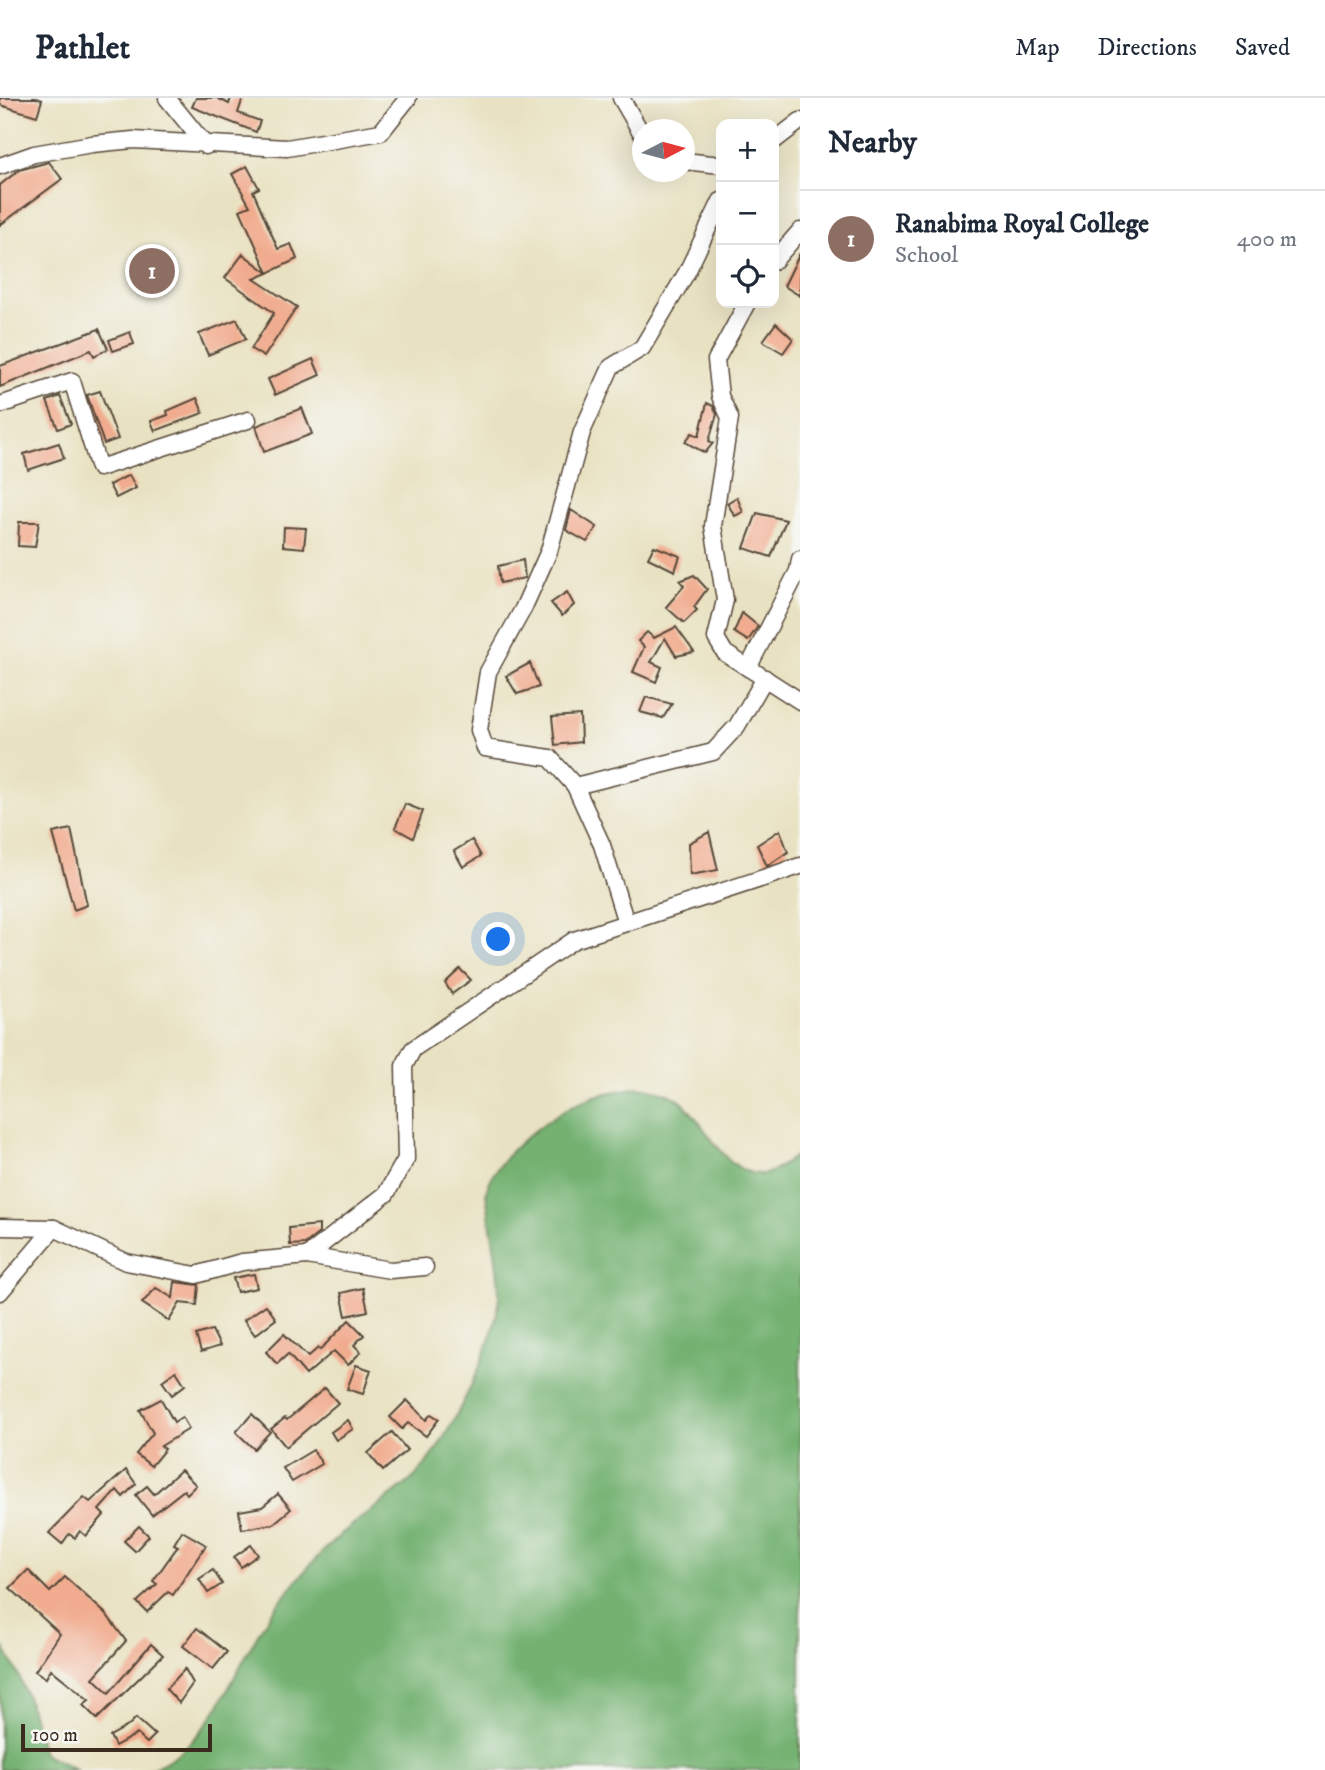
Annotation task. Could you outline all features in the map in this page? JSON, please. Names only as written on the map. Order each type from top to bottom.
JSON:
[{"type":"street","points":[[167,98],[206,146]]},
{"type":"street","points":[[0,166],[34,154],[133,140],[206,146],[287,148],[381,132],[408,98]]},
{"type":"street","points":[[621,98],[633,119]]},
{"type":"street","points":[[779,137],[800,121]]},
{"type":"street","points":[[695,162],[716,164]]},
{"type":"street","points":[[626,923],[602,845],[575,786],[550,758],[485,748],[479,730],[488,672],[523,608],[549,551],[582,432],[611,367],[642,348],[687,272],[716,211]]},
{"type":"street","points":[[779,255],[800,231]]},
{"type":"street","points":[[744,308],[716,360],[720,396],[730,418],[713,526],[725,600],[716,638],[725,653],[800,701]]},
{"type":"street","points":[[0,405],[72,381],[99,468],[248,419]]},
{"type":"street","points":[[748,668],[799,571],[800,559]]},
{"type":"street","points":[[575,786],[713,752],[737,726],[765,678]]},
{"type":"street","points":[[307,1256],[386,1194],[406,1159],[404,1066],[413,1049],[574,940],[800,866]]},
{"type":"street","points":[[0,1227],[54,1227],[126,1262],[196,1275],[242,1262],[307,1256],[390,1270],[425,1267]]},
{"type":"street","points":[[0,1292],[54,1227]]},
{"type":"green space","points":[[639,1087],[663,1092],[679,1100],[731,1161],[754,1174],[768,1173],[800,1153],[800,1770],[148,1770],[171,1758],[191,1742],[221,1702],[258,1633],[290,1589],[340,1535],[410,1481],[423,1467],[453,1421],[468,1393],[491,1337],[497,1312],[499,1293],[496,1256],[486,1193],[491,1178],[501,1164],[528,1136],[577,1103],[610,1092]]},
{"type":"green space","points":[[0,1642],[21,1682],[43,1753],[77,1770],[0,1770]]},
{"type":"building","points":[[0,98],[42,100],[37,116],[0,105]]},
{"type":"building","points":[[196,98],[217,98],[229,104],[231,98],[243,98],[238,113],[260,121],[256,132],[192,107]]},
{"type":"building","points":[[49,162],[62,179],[0,225],[0,185],[19,170]]},
{"type":"building","points":[[247,166],[259,188],[253,191],[278,249],[291,244],[297,259],[268,273],[240,210],[250,206],[232,174]]},
{"type":"building","points":[[800,253],[800,296],[784,286]]},
{"type":"building","points":[[243,254],[268,273],[254,279],[297,307],[264,357],[251,349],[274,313],[225,278]]},
{"type":"building","points":[[237,319],[246,339],[208,355],[199,334]]},
{"type":"building","points":[[776,323],[793,339],[783,353],[763,341]]},
{"type":"building","points":[[99,329],[108,349],[94,356],[91,350],[0,387],[0,366]]},
{"type":"building","points":[[130,332],[134,344],[113,351],[109,340]]},
{"type":"building","points":[[313,359],[320,375],[275,395],[268,379]]},
{"type":"building","points":[[100,391],[118,439],[104,444],[87,395]]},
{"type":"building","points":[[60,396],[71,424],[58,429],[47,401]]},
{"type":"building","points":[[197,398],[203,413],[155,431],[151,421],[168,415],[167,411]]},
{"type":"building","points":[[707,403],[713,406],[717,414],[709,441],[713,443],[705,453],[685,442],[692,433],[699,436]]},
{"type":"building","points":[[302,408],[312,434],[264,452],[256,426]]},
{"type":"building","points":[[59,443],[64,458],[28,470],[24,454]]},
{"type":"building","points":[[129,475],[136,488],[116,498],[109,485]]},
{"type":"building","points":[[737,497],[743,512],[735,516],[727,503]]},
{"type":"building","points":[[571,510],[597,527],[587,542],[566,530]]},
{"type":"building","points":[[757,513],[786,520],[771,557],[744,548]]},
{"type":"building","points":[[19,522],[39,522],[35,547],[18,546]]},
{"type":"building","points":[[284,527],[306,528],[304,548],[283,546]]},
{"type":"building","points":[[654,546],[680,556],[675,571],[648,558]]},
{"type":"building","points":[[523,560],[525,578],[500,583],[498,566]]},
{"type":"building","points":[[694,575],[707,589],[694,607],[697,610],[684,623],[666,607],[684,586],[680,581]]},
{"type":"building","points":[[567,592],[574,605],[562,616],[551,603]]},
{"type":"building","points":[[742,613],[758,626],[748,641],[734,632]]},
{"type":"building","points":[[676,627],[694,652],[676,656],[665,638],[651,662],[662,667],[656,682],[633,672],[644,647],[638,641],[647,632],[654,638]]},
{"type":"building","points":[[530,663],[539,687],[517,694],[506,676]]},
{"type":"building","points":[[646,697],[672,704],[663,718],[640,712]]},
{"type":"building","points":[[580,715],[581,742],[555,745],[552,717]]},
{"type":"building","points":[[405,804],[423,811],[413,838],[395,828]]},
{"type":"building","points":[[71,829],[87,905],[74,910],[53,833]]},
{"type":"building","points":[[780,830],[788,852],[767,866],[757,845]]},
{"type":"building","points":[[709,832],[718,870],[690,875],[689,843]]},
{"type":"building","points":[[472,840],[481,856],[463,867],[454,851]]},
{"type":"building","points":[[460,969],[471,980],[452,994],[445,983]]},
{"type":"building","points":[[319,1225],[319,1233],[305,1244],[290,1245],[289,1228]]},
{"type":"building","points":[[254,1274],[257,1288],[237,1292],[233,1278]]},
{"type":"building","points":[[175,1282],[199,1285],[197,1305],[180,1303],[169,1321],[142,1303],[156,1288],[173,1298]]},
{"type":"building","points":[[363,1288],[368,1311],[346,1316],[341,1293]]},
{"type":"building","points":[[266,1305],[276,1319],[255,1335],[244,1320]]},
{"type":"building","points":[[349,1320],[364,1335],[354,1345],[361,1352],[348,1365],[334,1351],[306,1375],[288,1354],[277,1364],[266,1352],[284,1334],[308,1357],[318,1348],[320,1350]]},
{"type":"building","points":[[212,1330],[220,1346],[201,1352],[196,1335]]},
{"type":"building","points":[[356,1365],[371,1370],[363,1394],[347,1389]]},
{"type":"building","points":[[176,1371],[185,1385],[172,1395],[162,1381]]},
{"type":"building","points":[[325,1388],[338,1403],[286,1447],[271,1429],[285,1418],[287,1420]]},
{"type":"building","points":[[161,1399],[174,1422],[182,1417],[189,1429],[161,1446],[165,1449],[151,1466],[136,1454],[153,1433],[140,1410]]},
{"type":"building","points":[[407,1400],[426,1420],[431,1414],[439,1419],[426,1436],[408,1423],[402,1429],[390,1417]]},
{"type":"building","points":[[252,1414],[270,1432],[254,1449],[236,1432]]},
{"type":"building","points":[[348,1420],[353,1429],[336,1440],[331,1432]]},
{"type":"building","points":[[392,1432],[407,1450],[383,1471],[368,1453]]},
{"type":"building","points":[[313,1450],[322,1464],[292,1482],[283,1468]]},
{"type":"building","points":[[126,1470],[136,1484],[123,1497],[117,1490],[99,1510],[104,1515],[86,1536],[80,1531],[75,1538],[69,1534],[62,1544],[49,1533],[84,1497],[90,1502]]},
{"type":"building","points":[[181,1470],[196,1485],[187,1494],[184,1490],[152,1515],[136,1495],[147,1486],[154,1494]]},
{"type":"building","points":[[278,1494],[291,1509],[273,1524],[242,1529],[239,1511],[262,1507]]},
{"type":"building","points":[[139,1526],[149,1536],[135,1551],[124,1541]]},
{"type":"building","points":[[182,1531],[206,1545],[173,1595],[168,1592],[147,1612],[137,1602],[157,1584],[153,1581],[178,1546],[174,1544]]},
{"type":"building","points":[[251,1545],[258,1555],[241,1567],[234,1557]]},
{"type":"building","points":[[28,1570],[50,1592],[65,1577],[106,1614],[126,1641],[93,1678],[109,1693],[151,1644],[163,1655],[97,1719],[83,1705],[89,1700],[51,1669],[46,1678],[35,1671],[60,1634],[10,1588]]},
{"type":"building","points":[[213,1570],[222,1584],[208,1593],[199,1579]]},
{"type":"building","points":[[197,1628],[227,1652],[213,1669],[183,1646]]},
{"type":"building","points":[[185,1669],[193,1683],[179,1703],[166,1689]]},
{"type":"building","points":[[136,1718],[155,1735],[147,1743],[137,1734],[115,1746],[110,1736]]},
{"type":"place","name":"Ranabima Royal College","points":[[152,271]]}]
